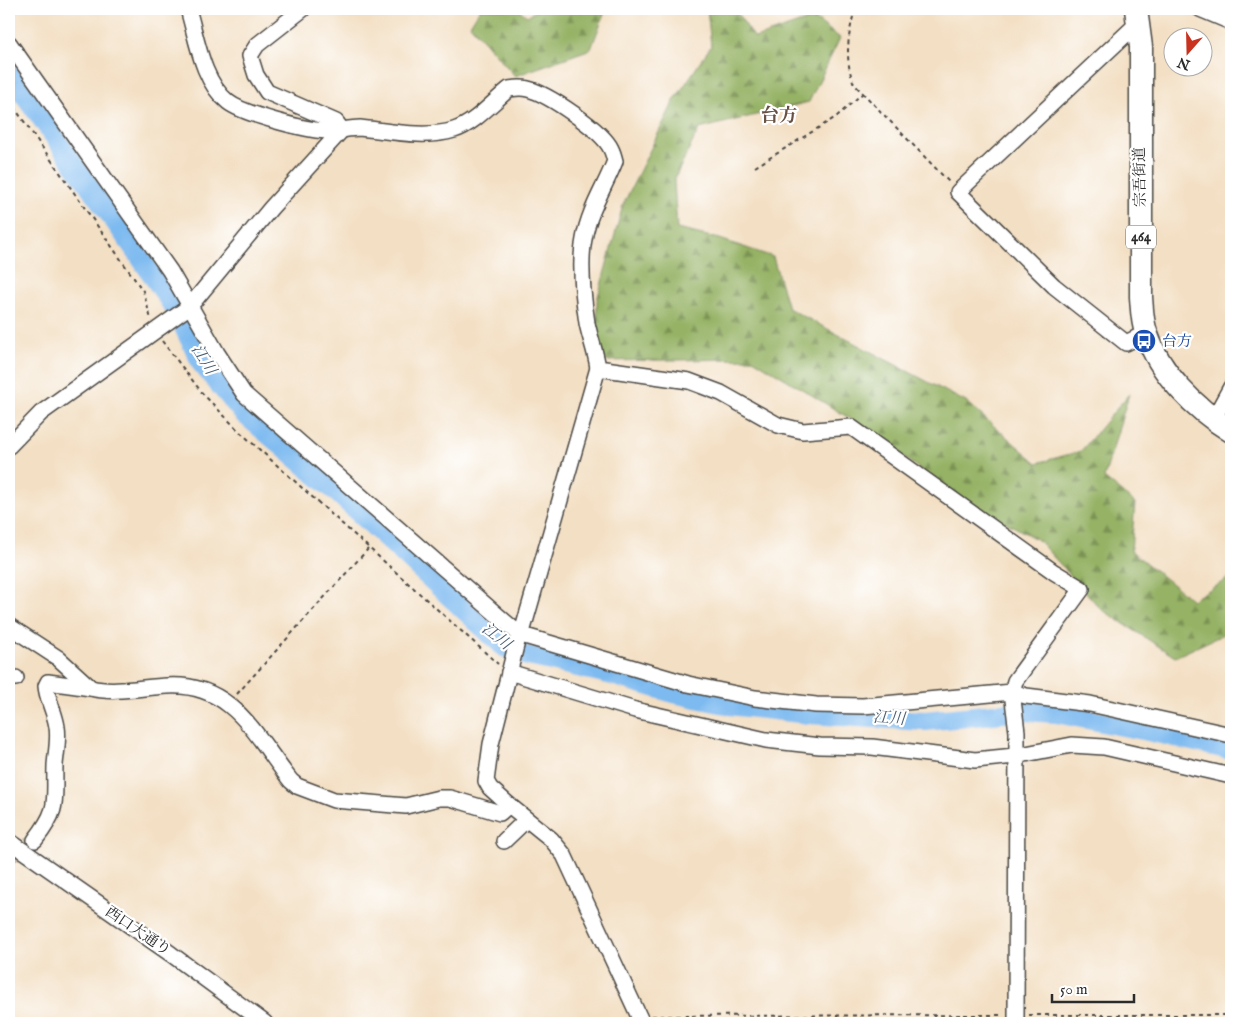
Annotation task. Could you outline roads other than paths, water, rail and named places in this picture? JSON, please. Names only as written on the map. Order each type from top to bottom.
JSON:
[{"type":"highway","name":"宗吾街道","points":[[1137,15],[1141,47],[1142,297],[1146,333],[1168,374],[1188,397],[1222,426]]},
{"type":"street","points":[[188,9],[206,71],[228,102],[241,110],[315,130],[331,131],[360,128],[400,133],[454,130],[469,122],[509,89],[517,87],[530,89],[556,102],[585,122],[611,148],[614,160],[593,206],[584,240],[582,272],[588,325],[596,349],[598,368],[585,407],[510,669],[486,772],[486,781],[490,788],[509,805],[551,839],[564,855],[641,1020]]},
{"type":"street","points":[[303,9],[257,45],[250,56],[253,66],[256,75],[267,92],[336,122],[340,129]]},
{"type":"street","points":[[1200,9],[1231,22]]},
{"type":"street","points":[[1137,15],[958,192],[1054,286],[1126,343],[1146,333]]},
{"type":"street","points":[[9,43],[170,271],[244,394],[519,637],[688,684],[755,698],[816,705],[863,706],[1026,696],[1090,704],[1231,735]]},
{"type":"street","points":[[9,445],[41,413],[190,306],[340,129]]},
{"type":"street","points":[[598,368],[689,381],[721,393],[778,425],[803,432],[852,427],[1054,572],[1082,589],[1016,681],[1012,696],[1017,732],[1015,756],[1016,1019]]},
{"type":"street","points":[[1222,426],[1231,387]]},
{"type":"street","points":[[9,626],[58,658],[91,688]]},
{"type":"street","points":[[510,669],[635,710],[766,740],[820,746],[891,749],[975,760],[1015,756],[1072,745],[1104,747],[1231,776]]},
{"type":"street","points":[[35,840],[49,823],[54,810],[57,788],[55,767],[57,728],[46,686],[48,682],[91,688],[125,689],[184,685],[229,703],[244,719],[291,781],[297,786],[334,800],[406,806],[439,798],[450,798],[500,813],[509,805]]},
{"type":"street","points":[[504,841],[526,820]]},
{"type":"street","name":"西口大通り","points":[[9,841],[171,954],[265,1023]]},
{"type":"waterway","name":"江川","points":[[9,73],[175,309],[202,364],[243,413],[333,489],[504,647],[524,655],[608,674],[673,693],[729,705],[808,714],[925,721],[1023,711],[1056,713],[1231,750]]},
{"type":"tunnel","points":[[9,857],[35,840]]},
{"type":"place","name":"台方","points":[[1144,341]]},
{"type":"district","name":"台方","points":[[779,116]]}]
